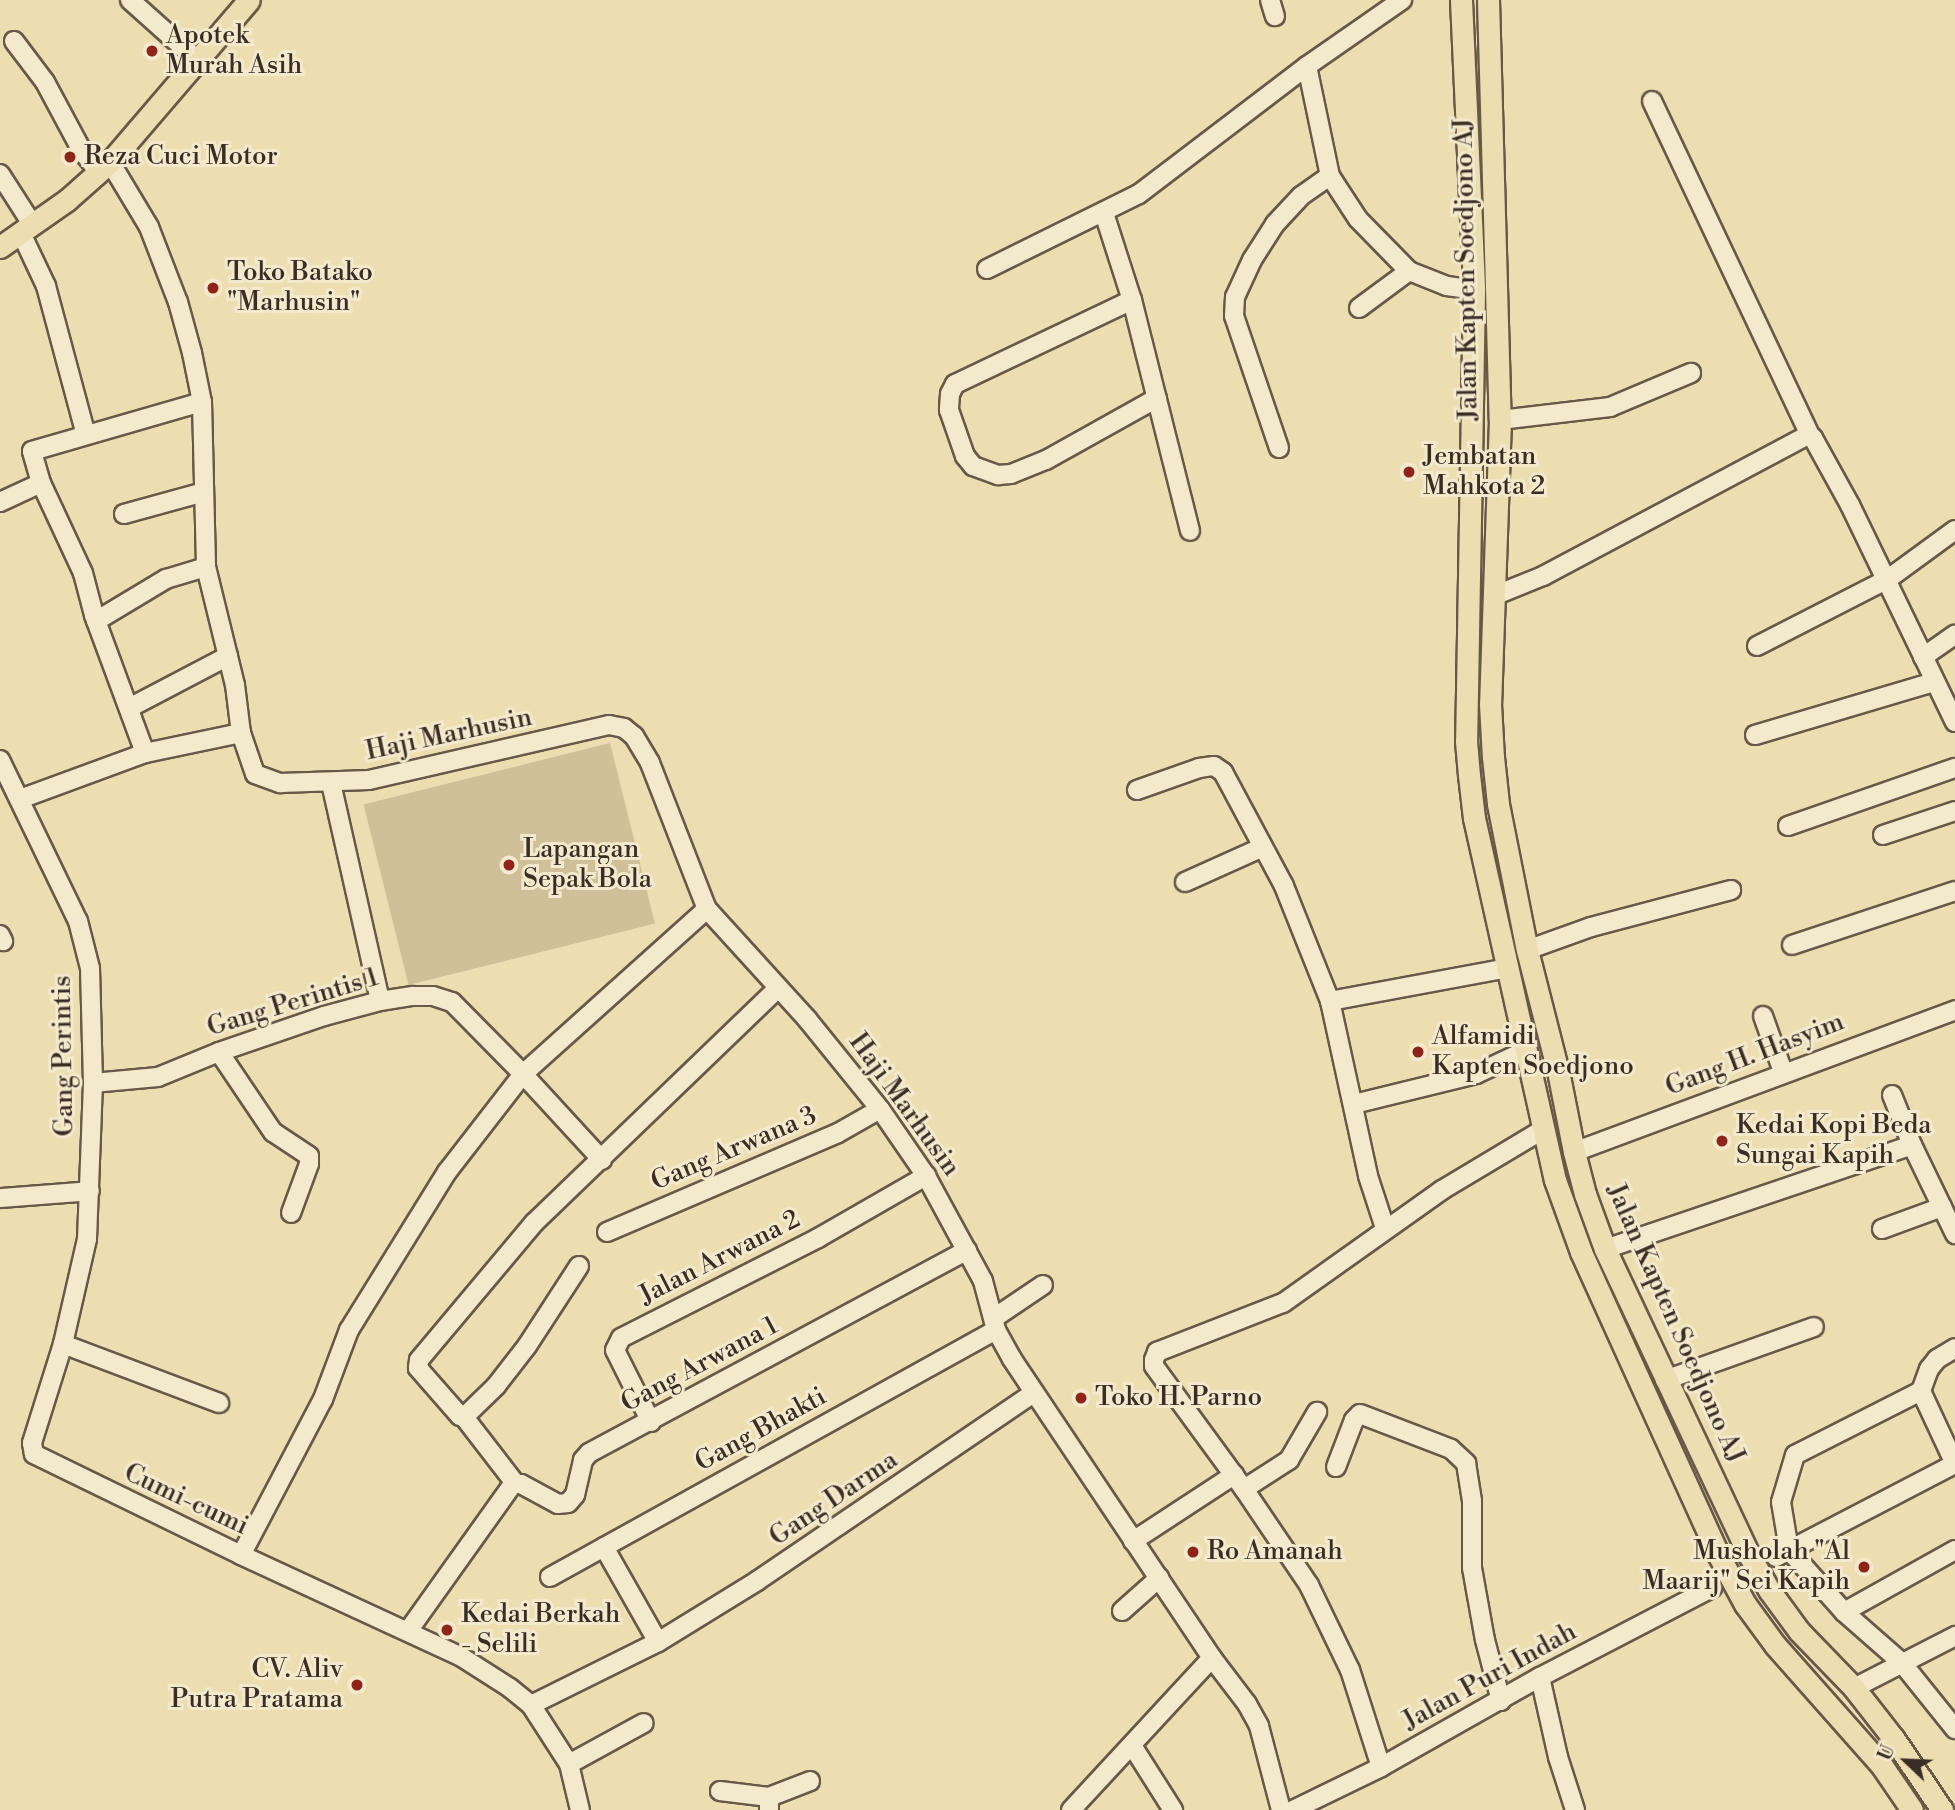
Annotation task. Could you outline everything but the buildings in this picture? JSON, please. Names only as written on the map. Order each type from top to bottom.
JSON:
[{"type":"main road","points":[[0,247],[105,167],[249,0]]},
{"type":"main road","points":[[1461,6],[1488,5]]},
{"type":"main road","name":"Jalan Kapten Soedjono AJ","points":[[1488,5],[1500,420],[1496,595],[1490,704],[1493,757],[1498,804],[1527,950],[1574,1152],[1585,1194],[1605,1249],[1665,1380],[1769,1590],[1799,1631],[1854,1688],[1908,1758],[1942,1810]]},
{"type":"main road","name":"Jalan Kapten Soedjono AJ","points":[[1461,6],[1474,290],[1466,741],[1475,818],[1544,1129],[1569,1225],[1728,1574],[1745,1604],[1775,1645],[1846,1723],[1912,1810]]},
{"type":"main road","points":[[1520,1019],[1543,1010]]},
{"type":"street","points":[[130,0],[197,60]]},
{"type":"street","points":[[987,269],[1104,213],[1156,182],[1307,66],[1402,0]]},
{"type":"street","name":"Haji Marhusin","points":[[14,41],[44,82],[82,150],[105,167],[149,228],[178,302],[202,402],[206,567],[235,685],[241,733],[255,774],[280,783],[369,780],[617,725],[634,736],[643,750],[707,909],[807,1019],[880,1109],[926,1176],[984,1281],[995,1324],[1034,1394],[1212,1658],[1247,1704],[1259,1726],[1281,1810]]},
{"type":"street","points":[[1307,66],[1330,176],[1358,219],[1409,271],[1447,286],[1474,290]]},
{"type":"street","points":[[1652,100],[1810,436],[1888,579],[1955,722]]},
{"type":"street","points":[[0,174],[26,229],[46,286],[86,435]]},
{"type":"street","points":[[1279,448],[1234,316],[1235,297],[1252,260],[1275,224],[1301,196],[1330,176]]},
{"type":"street","points":[[1104,213],[1132,300],[1190,531]]},
{"type":"street","points":[[1359,307],[1409,271]]},
{"type":"street","points":[[1132,300],[955,384],[950,394],[949,410],[965,456],[973,466],[998,475],[1011,474],[1046,460],[1157,398]]},
{"type":"street","points":[[1500,420],[1610,407],[1691,373]]},
{"type":"street","points":[[145,753],[96,621],[83,573],[41,483],[33,449],[202,402]]},
{"type":"street","points":[[1496,595],[1555,569],[1801,436],[1810,436]]},
{"type":"street","points":[[0,502],[41,483]]},
{"type":"street","points":[[124,514],[204,492]]},
{"type":"street","points":[[1757,646],[1888,579],[1955,530]]},
{"type":"street","points":[[96,621],[166,579],[206,567]]},
{"type":"street","points":[[1923,657],[1955,635]]},
{"type":"street","points":[[129,708],[228,656]]},
{"type":"street","points":[[1755,735],[1934,682]]},
{"type":"street","points":[[20,799],[145,753],[241,733]]},
{"type":"street","name":"Gang Perintis","points":[[0,761],[78,921],[90,968],[93,1083],[90,1191]]},
{"type":"street","points":[[1137,790],[1199,768],[1219,768],[1264,847],[1284,886],[1330,1002],[1368,1176],[1385,1228]]},
{"type":"street","points":[[1788,826],[1955,768]]},
{"type":"street","points":[[331,783],[380,1001]]},
{"type":"street","points":[[1883,835],[1955,811]]},
{"type":"street","points":[[1185,882],[1264,847]]},
{"type":"street","points":[[1527,950],[1591,927],[1731,890]]},
{"type":"street","points":[[1792,945],[1955,891]]},
{"type":"street","points":[[241,1555],[323,1399],[349,1330],[447,1172],[523,1074],[707,909]]},
{"type":"street","points":[[1330,1002],[1508,968]]},
{"type":"street","name":"Gang Arwana 3","points":[[464,1417],[418,1368],[419,1360],[535,1222],[778,988]]},
{"type":"street","name":"Gang Perintis 1","points":[[93,1083],[158,1077],[219,1052],[380,1001],[433,996],[452,1002],[602,1160]]},
{"type":"street","name":"Gang H. Hasyim","points":[[1574,1152],[1955,1010]]},
{"type":"street","points":[[1763,1016],[1783,1072]]},
{"type":"street","points":[[1354,1104],[1476,1074],[1527,1050]]},
{"type":"street","points":[[219,1052],[273,1132],[309,1156],[309,1164],[291,1213]]},
{"type":"street","points":[[1892,1095],[1912,1145],[1955,1234]]},
{"type":"street","name":"Gang Arwana 3","points":[[607,1233],[838,1133],[880,1109]]},
{"type":"street","points":[[1381,1767],[1350,1670],[1309,1585],[1239,1482],[1154,1366],[1157,1352],[1283,1303],[1385,1228],[1544,1129]]},
{"type":"street","points":[[1605,1249],[1912,1145]]},
{"type":"street","name":"Jalan Arwana 2","points":[[651,1422],[615,1350],[621,1338],[818,1238],[926,1176]]},
{"type":"street","points":[[0,1198],[90,1191]]},
{"type":"street","name":"Cumi-cumi","points":[[90,1191],[87,1239],[63,1344],[32,1443],[36,1457],[460,1656],[531,1705],[569,1764],[580,1810]]},
{"type":"street","points":[[1882,1228],[1942,1207]]},
{"type":"street","name":"Gang Arwana 1","points":[[515,1483],[558,1504],[568,1503],[575,1495],[585,1456],[967,1251]]},
{"type":"street","points":[[408,1631],[493,1508],[515,1483],[464,1417],[496,1386],[527,1346],[579,1266]]},
{"type":"street","name":"Gang Bhakti","points":[[550,1577],[995,1324],[1043,1285]]},
{"type":"street","points":[[1665,1380],[1814,1327]]},
{"type":"street","points":[[63,1344],[219,1403]]},
{"type":"street","points":[[1954,1726],[1902,1663],[1783,1554],[1781,1502],[1795,1455],[1921,1391],[1929,1369],[1937,1359],[1955,1348]]},
{"type":"street","points":[[1783,1554],[1955,1464],[1921,1391]]},
{"type":"street","name":"Gang Darma","points":[[531,1705],[658,1642],[835,1530],[1034,1394]]},
{"type":"street","points":[[1133,1541],[1239,1482],[1289,1460],[1317,1412]]},
{"type":"street","points":[[1336,1467],[1354,1420],[1360,1415],[1451,1449],[1466,1464],[1472,1501],[1472,1568],[1485,1640],[1501,1701]]},
{"type":"street","points":[[604,1547],[658,1642]]},
{"type":"street","points":[[1844,1612],[1955,1550]]},
{"type":"street","points":[[1122,1611],[1159,1578]]},
{"type":"street","name":"Jalan Puri Indah","points":[[1293,1810],[1381,1767],[1540,1677],[1712,1588]]},
{"type":"street","points":[[1854,1688],[1955,1636]]},
{"type":"street","points":[[1071,1810],[1133,1747],[1212,1658]]},
{"type":"street","points":[[1540,1677],[1559,1757],[1576,1810]]},
{"type":"street","points":[[569,1764],[644,1723]]},
{"type":"street","points":[[1133,1747],[1173,1810]]},
{"type":"street","points":[[720,1791],[769,1804],[810,1781]]},
{"type":"shaded area","name":"Lapangan Sepak Bola","points":[[610,743],[655,923],[409,985],[364,804]]},
{"type":"tunnel","points":[[1712,1588],[1776,1557]]},
{"type":"place","name":"Apotek Murah Asih","points":[[152,51]]},
{"type":"place","name":"Reza Cuci Motor","points":[[70,157]]},
{"type":"place","name":"Toko Batako \"Marhusin\"","points":[[213,288]]},
{"type":"place","name":"Jembatan Mahkota 2","points":[[1409,472]]},
{"type":"place","name":"Lapangan Sepak Bola","points":[[509,865]]},
{"type":"place","name":"Alfamidi Kapten Soedjono","points":[[1418,1052]]},
{"type":"place","name":"Kedai Kopi Beda Sungai Kapih","points":[[1722,1141]]},
{"type":"place","name":"Toko H. Parno","points":[[1081,1398]]},
{"type":"place","name":"Ro Amanah","points":[[1193,1552]]},
{"type":"place","name":"Musholah \"Al Maarij\" Sei Kapih","points":[[1864,1567]]},
{"type":"place","name":"Kedai Berkah - Selili","points":[[447,1630]]},
{"type":"place","name":"CV. Aliv Putra Pratama","points":[[357,1685]]}]
